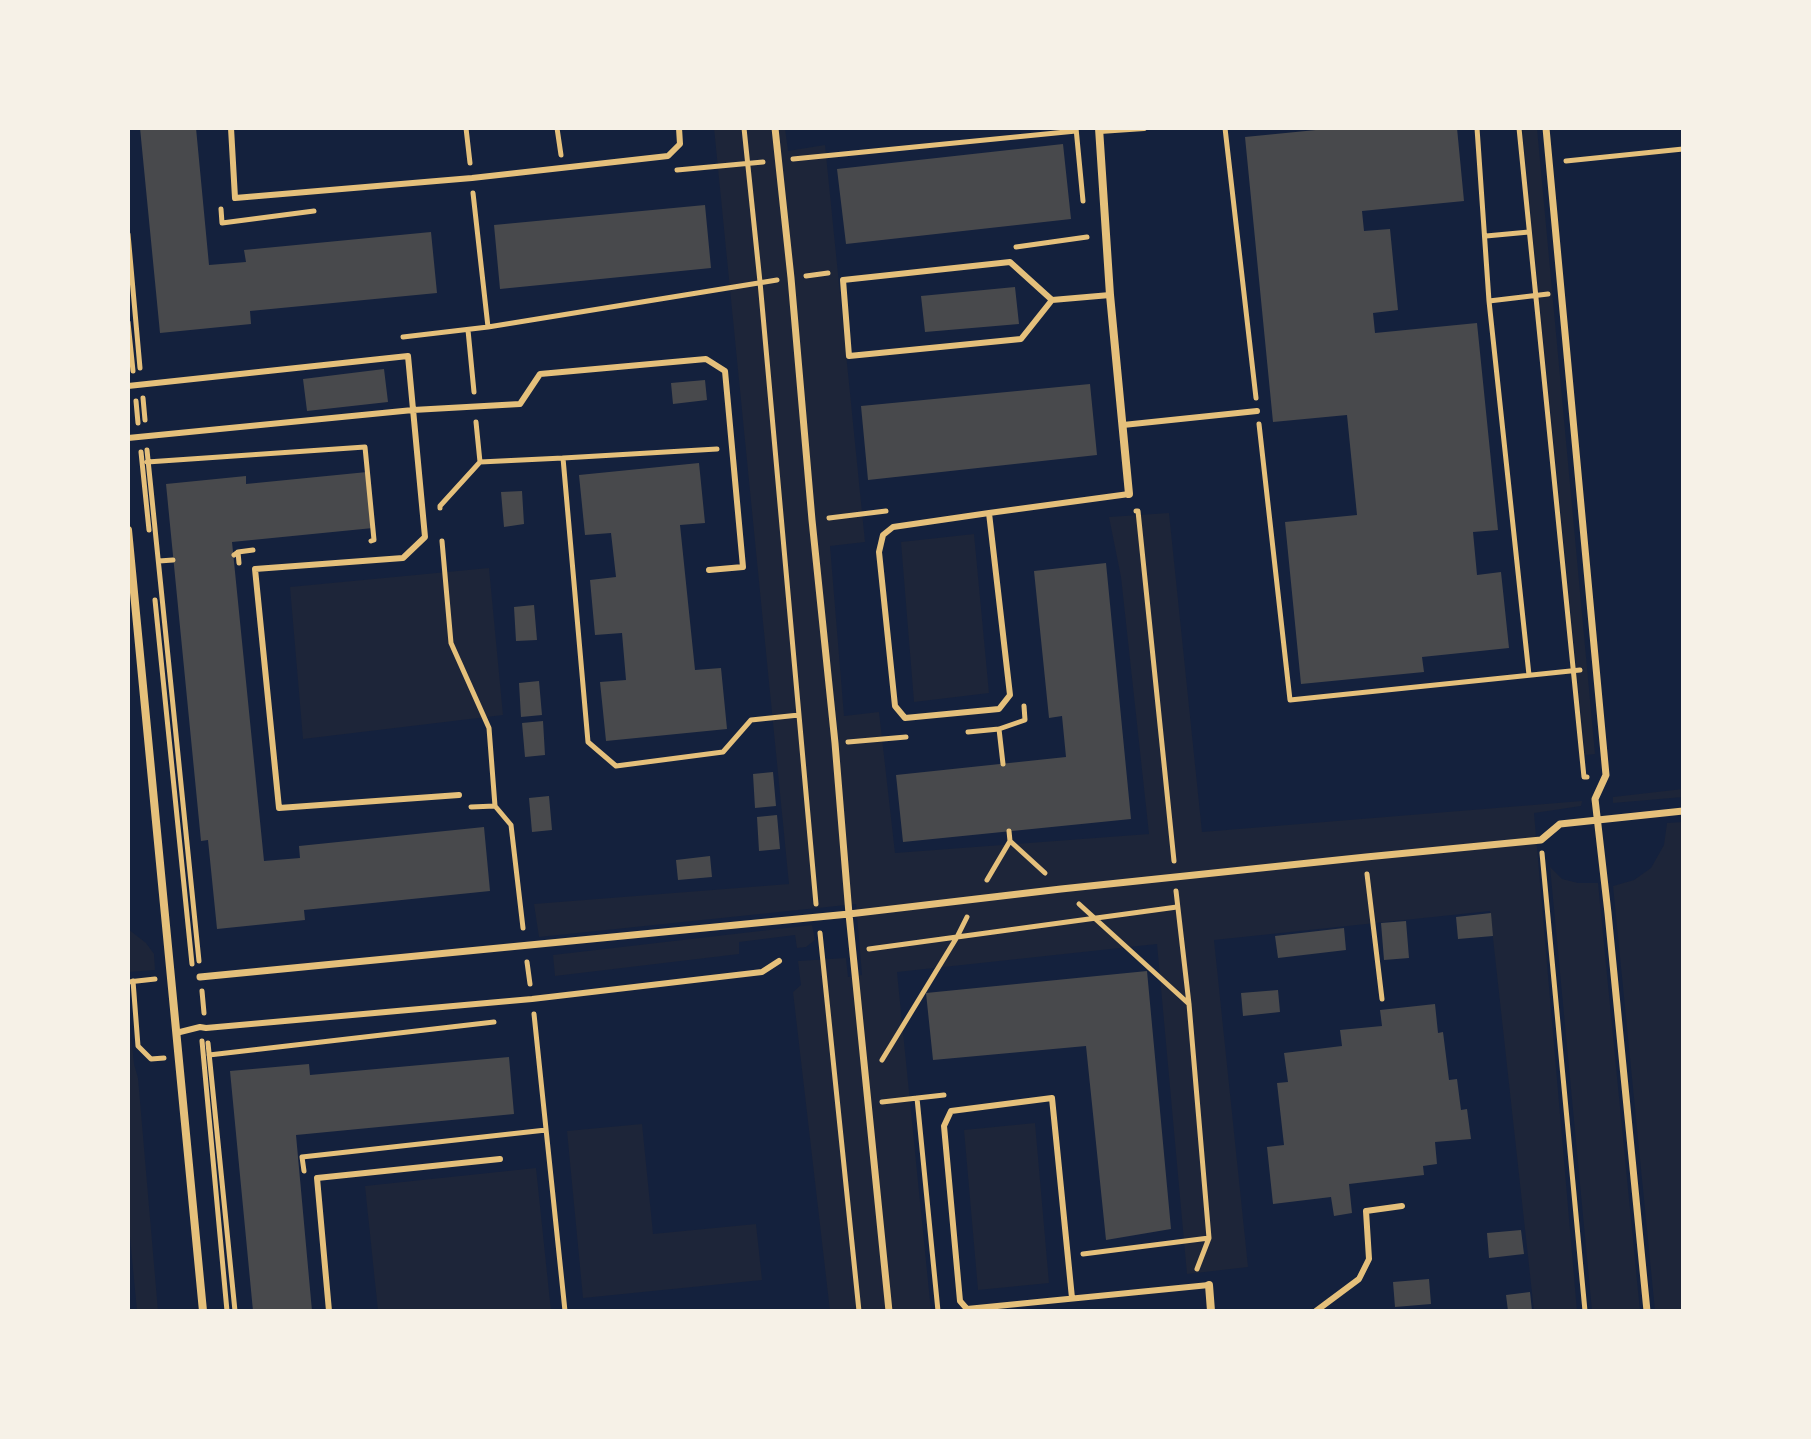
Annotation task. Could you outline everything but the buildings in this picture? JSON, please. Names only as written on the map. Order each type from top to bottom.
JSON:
[{"type":"street","points":[[775,128],[889,1311]]},
{"type":"street","points":[[1546,128],[1606,775],[1595,799],[1647,1311]]},
{"type":"street","points":[[1100,130],[1110,295],[1129,494]]},
{"type":"street","points":[[128,530],[203,1311]]},
{"type":"street","points":[[197,977],[849,914],[1076,887],[1541,840],[1560,824],[1683,811]]},
{"type":"street","points":[[1209,1285],[1211,1311]]},
{"type":"lane","points":[[231,128],[235,198],[472,178],[668,156],[680,144],[679,128]]},
{"type":"lane","points":[[1100,130],[1144,128]]},
{"type":"lane","points":[[1052,300],[1010,262],[843,280],[849,356],[1021,339],[1052,300],[1110,295]]},
{"type":"lane","points":[[135,385],[408,356],[425,537],[403,558],[255,569],[279,808],[459,795]]},
{"type":"lane","points":[[128,438],[413,410],[520,404],[540,374],[706,359],[725,371],[743,567],[709,570]]},
{"type":"lane","points":[[1123,425],[1257,411]]},
{"type":"lane","points":[[989,513],[1010,695],[999,709],[905,718],[895,706],[879,552],[883,535],[893,527],[989,513],[1129,494]]},
{"type":"lane","points":[[176,1033],[203,1027],[532,999],[762,972],[779,961]]},
{"type":"lane","points":[[1072,1298],[1052,1098],[951,1111],[944,1126],[960,1301],[967,1309],[1209,1285]]},
{"type":"lane","points":[[329,1311],[317,1178],[500,1159]]},
{"type":"lane","points":[[1316,1311],[1359,1279],[1369,1259],[1366,1211],[1402,1206]]},
{"type":"path","points":[[466,128],[488,327]]},
{"type":"path","points":[[744,128],[818,916],[859,1311]]},
{"type":"path","points":[[1477,128],[1489,301],[1529,675]]},
{"type":"path","points":[[1519,128],[1584,777],[1606,775]]},
{"type":"path","points":[[1549,163],[1683,149]]},
{"type":"path","points":[[1486,236],[1529,232]]},
{"type":"path","points":[[128,234],[135,385]]},
{"type":"path","points":[[1009,248],[1087,237]]},
{"type":"path","points":[[390,339],[468,330],[838,272]]},
{"type":"path","points":[[1489,301],[1561,293]]},
{"type":"path","points":[[128,322],[159,561],[197,977]]},
{"type":"path","points":[[468,330],[480,462]]},
{"type":"path","points":[[143,437],[197,977],[235,1311]]},
{"type":"path","points":[[147,462],[365,447],[374,540]]},
{"type":"path","points":[[441,521],[440,506],[480,462],[732,448]]},
{"type":"path","points":[[563,458],[588,742],[616,766],[723,752],[751,720],[799,715]]},
{"type":"path","points":[[425,537],[442,536],[451,643],[489,728],[495,806],[511,825],[565,1311]]},
{"type":"path","points":[[359,542],[387,540]]},
{"type":"path","points":[[239,568],[236,554],[253,551]]},
{"type":"path","points":[[159,561],[173,560]]},
{"type":"path","points":[[1290,700],[1596,668]]},
{"type":"path","points":[[999,729],[1003,764]]},
{"type":"path","points":[[465,808],[495,806]]},
{"type":"path","points":[[1009,831],[1010,841]]},
{"type":"path","points":[[1541,840],[1585,1311]]},
{"type":"path","points":[[1366,857],[1382,999]]},
{"type":"path","points":[[853,952],[1177,907]]},
{"type":"path","points":[[1093,918],[1189,1004]]},
{"type":"path","points":[[867,1084],[957,937]]},
{"type":"path","points":[[195,989],[203,1027],[227,1311]]},
{"type":"path","points":[[917,1098],[938,1311]]},
{"type":"shaded area","points":[[714,128],[785,128],[788,151],[825,145],[865,542],[830,546],[844,716],[879,712],[895,853],[1149,834],[1121,577],[1109,517],[1169,513],[1202,832],[1582,801],[1581,806],[1534,813],[1577,1311],[1534,1311],[1490,911],[1214,940],[1248,1267],[1187,1274],[1157,944],[897,972],[931,1311],[830,1311],[793,992],[801,985],[798,961],[846,958],[848,977],[862,975],[856,904],[539,937],[534,904],[789,884]]},
{"type":"shaded area","points":[[1522,128],[1537,128],[1595,754],[1585,755]]},
{"type":"shaded area","points":[[974,534],[989,693],[914,702],[901,542]]},
{"type":"shaded area","points":[[489,568],[503,715],[303,739],[290,587]]},
{"type":"shaded area","points":[[1683,789],[1683,797],[1613,803],[1613,797]]},
{"type":"shaded area","points":[[1683,822],[1683,1311],[1655,1311],[1613,886],[1634,880],[1651,868],[1664,845],[1667,823]]},
{"type":"shaded area","points":[[1550,867],[1562,879],[1598,883],[1640,1311],[1592,1311]]},
{"type":"shaded area","points":[[812,925],[815,940],[806,947],[797,948],[795,935],[739,942],[739,954],[555,976],[553,955]]},
{"type":"shaded area","points":[[128,929],[154,954],[155,970],[128,972]]},
{"type":"shaded area","points":[[128,1005],[138,1078],[158,1311],[137,1311],[128,1216]]},
{"type":"shaded area","points":[[1035,1123],[1049,1283],[978,1290],[964,1130]]},
{"type":"shaded area","points":[[642,1124],[653,1234],[756,1224],[762,1280],[583,1298],[567,1131]]},
{"type":"shaded area","points":[[536,1168],[551,1311],[378,1311],[365,1186]]}]
